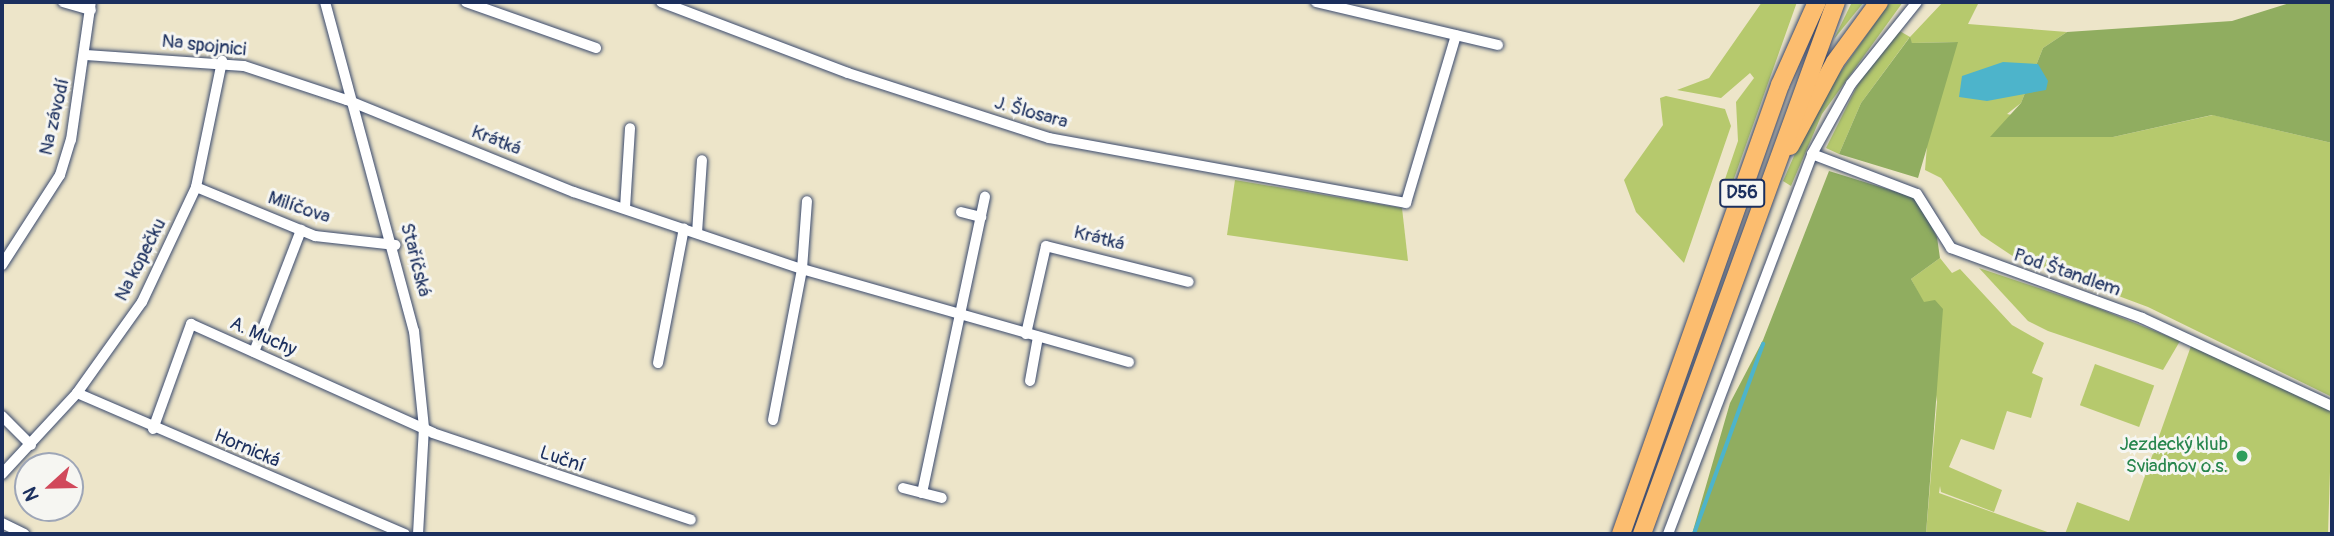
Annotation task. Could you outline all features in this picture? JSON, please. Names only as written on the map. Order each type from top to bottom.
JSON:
[{"type":"highway","name":"D56","points":[[1621,534],[1780,85],[1817,2]]},
{"type":"highway","name":"D56","points":[[1642,534],[1836,2]]},
{"type":"highway","points":[[1743,252],[1809,107],[1879,2]]},
{"type":"street","points":[[63,2],[91,6]]},
{"type":"street","name":"Staříčská","points":[[325,2],[395,245],[414,331],[424,427],[418,534]]},
{"type":"street","points":[[466,2],[596,48]]},
{"type":"street","name":"J. Šlosara","points":[[661,2],[848,73],[1049,138],[1406,203],[1456,35]]},
{"type":"street","points":[[1316,2],[1498,46]]},
{"type":"street","points":[[1668,534],[1812,154],[1851,84],[1917,2]]},
{"type":"street","name":"Na závodí","points":[[2,265],[60,175],[86,55],[91,6]]},
{"type":"street","name":"Na spojnici","points":[[86,55],[222,61],[355,103]]},
{"type":"street","name":"Na kopečku","points":[[2,474],[31,446],[77,393],[142,302],[196,187],[222,61]]},
{"type":"street","name":"Krátká","points":[[355,103],[625,208],[802,269],[1129,362]]},
{"type":"street","points":[[625,208],[630,128]]},
{"type":"street","name":"Pod Štandlem","points":[[1812,154],[1917,194],[1951,248],[2143,318],[2332,406]]},
{"type":"street","points":[[697,233],[702,160]]},
{"type":"street","name":"Milíčova","points":[[196,187],[301,230],[395,245]]},
{"type":"street","points":[[922,493],[985,197]]},
{"type":"street","points":[[773,420],[802,269],[807,201]]},
{"type":"street","points":[[961,212],[981,217]]},
{"type":"street","points":[[658,362],[684,228]]},
{"type":"street","points":[[254,352],[301,230]]},
{"type":"street","name":"Krátká","points":[[1026,334],[1046,246],[1189,282]]},
{"type":"street","name":"A. Muchy","points":[[153,429],[191,324],[424,427]]},
{"type":"street","points":[[1030,381],[1038,337]]},
{"type":"street","name":"Hornická","points":[[77,393],[153,429],[405,534]]},
{"type":"street","points":[[2,416],[31,446]]},
{"type":"street","name":"Luční","points":[[424,427],[691,520]]},
{"type":"street","points":[[902,488],[942,498]]},
{"type":"street","points":[[2,523],[25,534]]},
{"type":"green space","points":[[1762,2],[1797,2],[1731,187],[1723,185],[1738,141],[1736,102],[1754,78],[1750,73],[1721,98],[1677,90],[1709,78]]},
{"type":"green space","points":[[1852,2],[1864,2],[1834,39]]},
{"type":"green space","points":[[1890,2],[1903,2],[1822,114],[1791,186],[1783,181],[1815,108]]},
{"type":"green space","points":[[1943,2],[1979,2],[1968,24],[2067,32],[2043,48],[2021,103],[2007,114],[2113,137],[2213,115],[2332,143],[2332,397],[2148,307],[2014,257],[1981,235],[1941,178],[1925,170],[1928,133],[1957,42],[1912,43],[1909,38],[1861,103],[1839,154],[1826,148],[1861,78],[1898,30],[1910,37]]},
{"type":"green space","points":[[2293,2],[2332,2],[2332,143],[2212,115],[2113,137],[1990,137],[2021,103],[2043,48],[2067,32],[2232,21]]},
{"type":"green space","points":[[1910,37],[1912,43],[1958,42],[1918,178],[1839,154],[1861,103]]},
{"type":"green space","points":[[1666,96],[1725,109],[1731,126],[1684,263],[1636,212],[1624,180],[1663,125],[1660,98]]},
{"type":"green space","points":[[1829,171],[1916,198],[1937,237],[1940,258],[1911,279],[1924,302],[1935,300],[1943,309],[1926,534],[1692,534],[1730,403],[1763,340]]},
{"type":"green space","points":[[1235,180],[1402,208],[1408,261],[1227,235]]},
{"type":"green space","points":[[1940,258],[1952,273],[1960,269],[2012,325],[2044,343],[2032,373],[2043,378],[2031,418],[2007,411],[1994,450],[1961,439],[1949,467],[2002,490],[1994,512],[1941,492],[1940,486],[1939,493],[2053,534],[1926,534],[1937,402],[1923,302],[1911,279]]},
{"type":"green space","points":[[1979,268],[2095,307],[2180,341],[2163,370],[2048,331],[2028,321]]},
{"type":"green space","name":"Jezdecký klub Sviadnov o.s.","points":[[2191,346],[2332,409],[2328,534],[2065,534],[2077,502],[2129,521]]},
{"type":"green space","points":[[2095,364],[2154,386],[2139,427],[2080,405]]},
{"type":"water","points":[[2003,62],[2038,64],[2048,81],[2046,90],[1987,101],[1959,97],[1962,76]]},
{"type":"waterway","points":[[1694,534],[1763,344]]},
{"type":"place","name":"Jezdecký klub Sviadnov o.s.","points":[[2242,456]]}]
